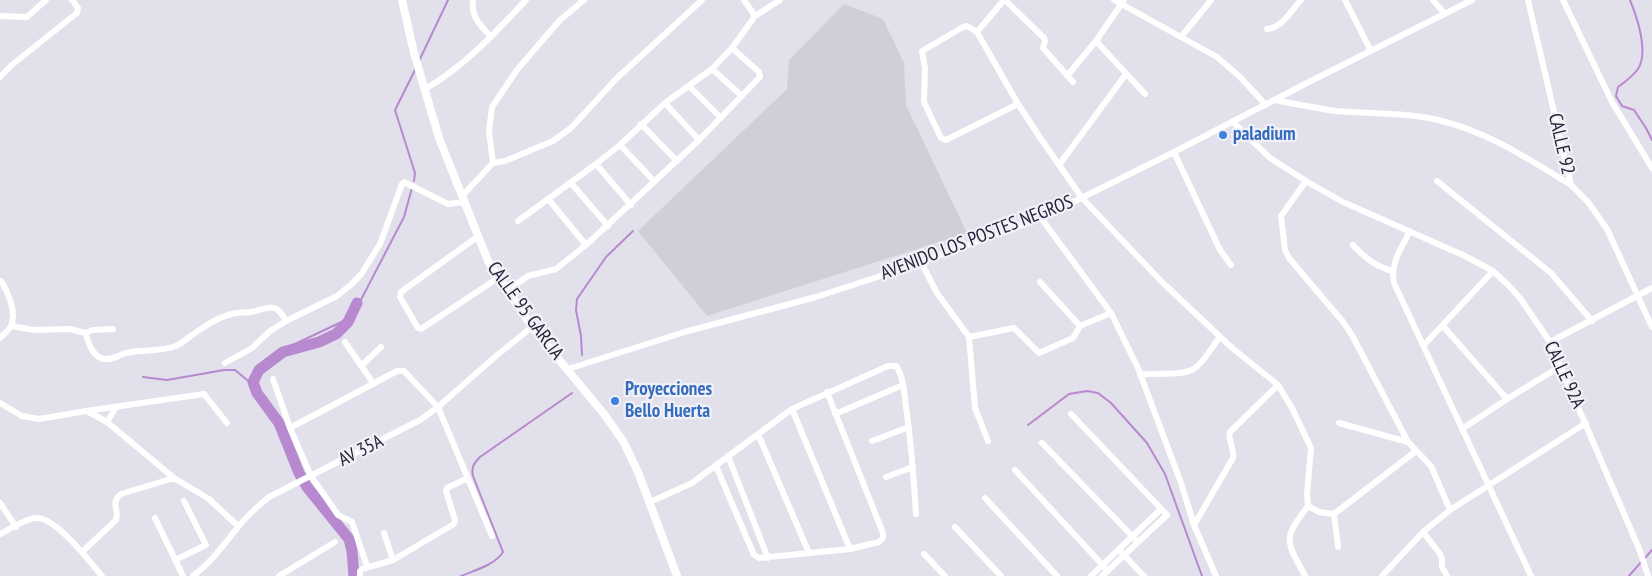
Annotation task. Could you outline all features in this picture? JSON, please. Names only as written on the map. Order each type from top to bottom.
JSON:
[{"type":"street","points":[[0,16],[27,17],[46,0]]},
{"type":"street","points":[[0,77],[13,64],[77,13],[78,8],[72,0]]},
{"type":"street","name":"CALLE 95 GARCIA","points":[[402,0],[414,53],[439,138],[488,261],[532,327],[604,414],[623,442],[638,472],[677,576]]},
{"type":"street","points":[[473,0],[472,6],[475,18],[491,37]]},
{"type":"street","points":[[425,89],[443,79],[484,45],[526,0]]},
{"type":"street","points":[[493,163],[489,131],[492,107],[517,70],[559,21],[584,0]]},
{"type":"street","points":[[225,363],[252,348],[270,331],[286,321],[337,296],[358,278],[380,244],[404,182],[448,204],[463,199],[493,163],[505,161],[553,141],[571,128],[616,79],[702,0]]},
{"type":"street","points":[[744,0],[756,16]]},
{"type":"street","points":[[518,221],[596,164],[665,104],[712,68],[732,48],[756,16],[780,0]]},
{"type":"street","points":[[1114,0],[1123,2],[1218,57],[1266,105]]},
{"type":"street","points":[[1181,37],[1211,0]]},
{"type":"street","points":[[1267,29],[1273,29],[1281,24],[1301,0]]},
{"type":"street","points":[[1345,0],[1371,51]]},
{"type":"street","points":[[1433,0],[1445,14]]},
{"type":"street","name":"AVENIDO LOS POSTES NEGROS","points":[[568,369],[688,331],[816,297],[921,262],[1041,218],[1472,0]]},
{"type":"street","name":"CALLE 92","points":[[1528,0],[1571,185],[1598,214],[1607,229],[1652,327]]},
{"type":"street","points":[[1563,0],[1610,98],[1651,164]]},
{"type":"street","points":[[977,32],[1001,1],[1044,38],[1046,41],[1043,48],[1072,82]]},
{"type":"street","points":[[1067,76],[1096,41],[1123,2]]},
{"type":"street","points":[[1018,104],[946,140],[942,138],[924,102],[925,68],[922,51],[963,27],[967,26],[977,32],[1018,104],[1082,198],[1161,281],[1220,337],[1278,384],[1311,448],[1307,494],[1308,506],[1294,525],[1290,536],[1290,548],[1305,576]]},
{"type":"street","points":[[1096,41],[1145,94]]},
{"type":"street","points":[[508,290],[528,276],[556,269],[586,245],[699,140],[742,96],[760,75],[732,48]]},
{"type":"street","points":[[712,68],[742,96]]},
{"type":"street","points":[[1059,165],[1126,74]]},
{"type":"street","points":[[688,86],[721,118]]},
{"type":"street","points":[[1275,100],[1335,110],[1440,120],[1491,138],[1571,185]]},
{"type":"street","points":[[665,104],[699,140]]},
{"type":"street","name":"CALLE 92A","points":[[1233,122],[1270,158],[1306,181],[1343,202],[1465,256],[1493,272],[1520,298],[1550,342],[1586,423],[1648,576]]},
{"type":"street","points":[[641,124],[677,161]]},
{"type":"street","points":[[620,145],[654,181]]},
{"type":"street","points":[[1174,152],[1220,250],[1231,265]]},
{"type":"street","points":[[596,164],[631,204]]},
{"type":"street","points":[[1306,181],[1280,216],[1284,250],[1344,323],[1353,337],[1408,442],[1431,466],[1450,510]]},
{"type":"street","points":[[1437,181],[1551,273],[1592,321]]},
{"type":"street","points":[[571,183],[608,226]]},
{"type":"street","points":[[549,200],[586,245]]},
{"type":"street","points":[[1041,218],[1111,312],[1140,375],[1181,483],[1194,525],[1216,576]]},
{"type":"street","points":[[1410,231],[1394,263],[1392,270],[1394,283],[1530,576]]},
{"type":"street","points":[[477,237],[401,292],[400,297],[418,328],[421,329],[498,278]]},
{"type":"street","points":[[1353,245],[1367,260],[1381,268],[1392,270]]},
{"type":"street","points":[[921,262],[937,293],[969,337],[975,408],[988,442]]},
{"type":"street","points":[[1424,345],[1493,272]]},
{"type":"street","points":[[0,338],[11,326],[13,312],[6,289],[1,281]]},
{"type":"street","points":[[1040,282],[1080,326]]},
{"type":"street","points":[[1550,342],[1652,288]]},
{"type":"street","points":[[85,333],[93,351],[100,358],[107,359],[135,351],[176,346],[186,341],[203,327],[233,313],[251,312],[271,307],[281,313],[286,321]]},
{"type":"street","points":[[969,337],[1014,328],[1039,352],[1072,338],[1080,326],[1111,312]]},
{"type":"street","points":[[11,326],[34,330],[70,329],[85,333],[94,330],[113,329]]},
{"type":"street","points":[[1443,326],[1507,398]]},
{"type":"street","name":"AV 35A","points":[[193,576],[202,574],[238,526],[269,497],[420,420],[532,327]]},
{"type":"street","points":[[1140,375],[1187,372],[1196,368],[1220,337]]},
{"type":"street","points":[[345,342],[373,384]]},
{"type":"street","points":[[361,366],[381,347]]},
{"type":"street","points":[[650,502],[684,488],[792,409],[888,366],[896,366],[899,371],[909,427],[916,514]]},
{"type":"street","points":[[1462,429],[1507,398],[1561,366]]},
{"type":"street","points":[[290,428],[397,371],[404,371],[438,407],[492,536]]},
{"type":"street","points":[[273,379],[309,477],[338,515],[352,522],[367,566]]},
{"type":"street","points":[[1194,525],[1233,458],[1234,453],[1229,436],[1230,432],[1278,384]]},
{"type":"street","points":[[835,414],[902,386]]},
{"type":"street","points":[[716,466],[754,555],[759,558],[850,549],[879,542],[883,533],[827,392]]},
{"type":"street","points":[[0,403],[22,416],[39,419],[204,394],[227,424]]},
{"type":"street","points":[[107,422],[116,407]]},
{"type":"street","points":[[792,409],[850,549]]},
{"type":"street","points":[[86,411],[107,422],[174,478],[209,499],[238,526]]},
{"type":"street","points":[[1071,414],[1167,515],[1102,576]]},
{"type":"street","points":[[1339,423],[1408,442]]},
{"type":"street","points":[[1382,576],[1423,532],[1450,510],[1586,423]]},
{"type":"street","points":[[872,441],[909,427]]},
{"type":"street","points":[[758,434],[809,553]]},
{"type":"street","points":[[1042,443],[1138,542]]},
{"type":"street","points":[[1308,506],[1319,512],[1334,514],[1416,451]]},
{"type":"street","points":[[728,456],[768,558]]},
{"type":"street","points":[[886,477],[913,467]]},
{"type":"street","points":[[1015,470],[1108,571]]},
{"type":"street","points":[[82,552],[116,520],[118,517],[115,505],[121,494],[174,478]]},
{"type":"street","points":[[360,576],[360,571],[367,566],[393,560],[454,524],[455,520],[446,491],[447,488],[468,478]]},
{"type":"street","points":[[985,498],[1057,576]]},
{"type":"street","points":[[175,560],[206,545],[184,501]]},
{"type":"street","points":[[0,503],[16,527]]},
{"type":"street","points":[[1091,576],[1161,509]]},
{"type":"street","points":[[1334,514],[1338,547]]},
{"type":"street","points":[[0,534],[32,519],[43,518],[82,552],[102,576]]},
{"type":"street","points":[[155,518],[183,576]]},
{"type":"street","points":[[1148,522],[1153,528]]},
{"type":"street","points":[[955,527],[1001,576]]},
{"type":"street","points":[[1423,532],[1440,554],[1442,567],[1447,576]]},
{"type":"street","points":[[384,534],[393,560]]},
{"type":"street","points":[[278,576],[336,542]]},
{"type":"street","points":[[1119,549],[1144,576]]},
{"type":"street","points":[[924,554],[945,576]]},
{"type":"shaded area","points":[[844,4],[883,19],[904,63],[906,105],[967,233],[707,316],[638,231],[787,89],[789,60]]},
{"type":"waterway","points":[[419,61],[448,0]]},
{"type":"waterway","points":[[1630,0],[1641,34],[1641,62],[1638,69],[1618,87],[1616,96],[1622,106],[1634,110],[1652,140]]},
{"type":"waterway","points":[[414,181],[415,173],[395,110],[416,68]]},
{"type":"waterway","points":[[253,385],[262,363],[280,351],[352,317],[404,217],[412,188]]},
{"type":"waterway","points":[[582,355],[581,336],[576,310],[577,299],[606,257],[633,231]]},
{"type":"waterway","points":[[354,576],[349,539],[307,487],[299,473],[279,423],[257,393],[253,382],[259,370],[283,352],[319,342],[336,334],[348,322],[357,303]]},
{"type":"waterway","points":[[143,377],[167,380],[224,370],[235,370],[253,385],[259,398],[274,414],[284,432],[301,479]]},
{"type":"waterway","points":[[1028,425],[1069,394],[1087,391],[1098,393],[1111,403],[1147,443],[1165,474],[1202,576]]},
{"type":"waterway","points":[[461,576],[490,564],[503,552],[473,476],[472,470],[475,463],[480,457],[572,393]]},
{"type":"waterway","points":[[302,483],[346,537],[355,552],[353,576]]},
{"type":"waterway","points":[[1645,558],[1652,550]]},
{"type":"waterway","points":[[1629,576],[1642,561]]},
{"type":"place","name":"paladium","points":[[1223,135]]},
{"type":"place","name":"Proyecciones Bello Huerta","points":[[615,401]]}]
